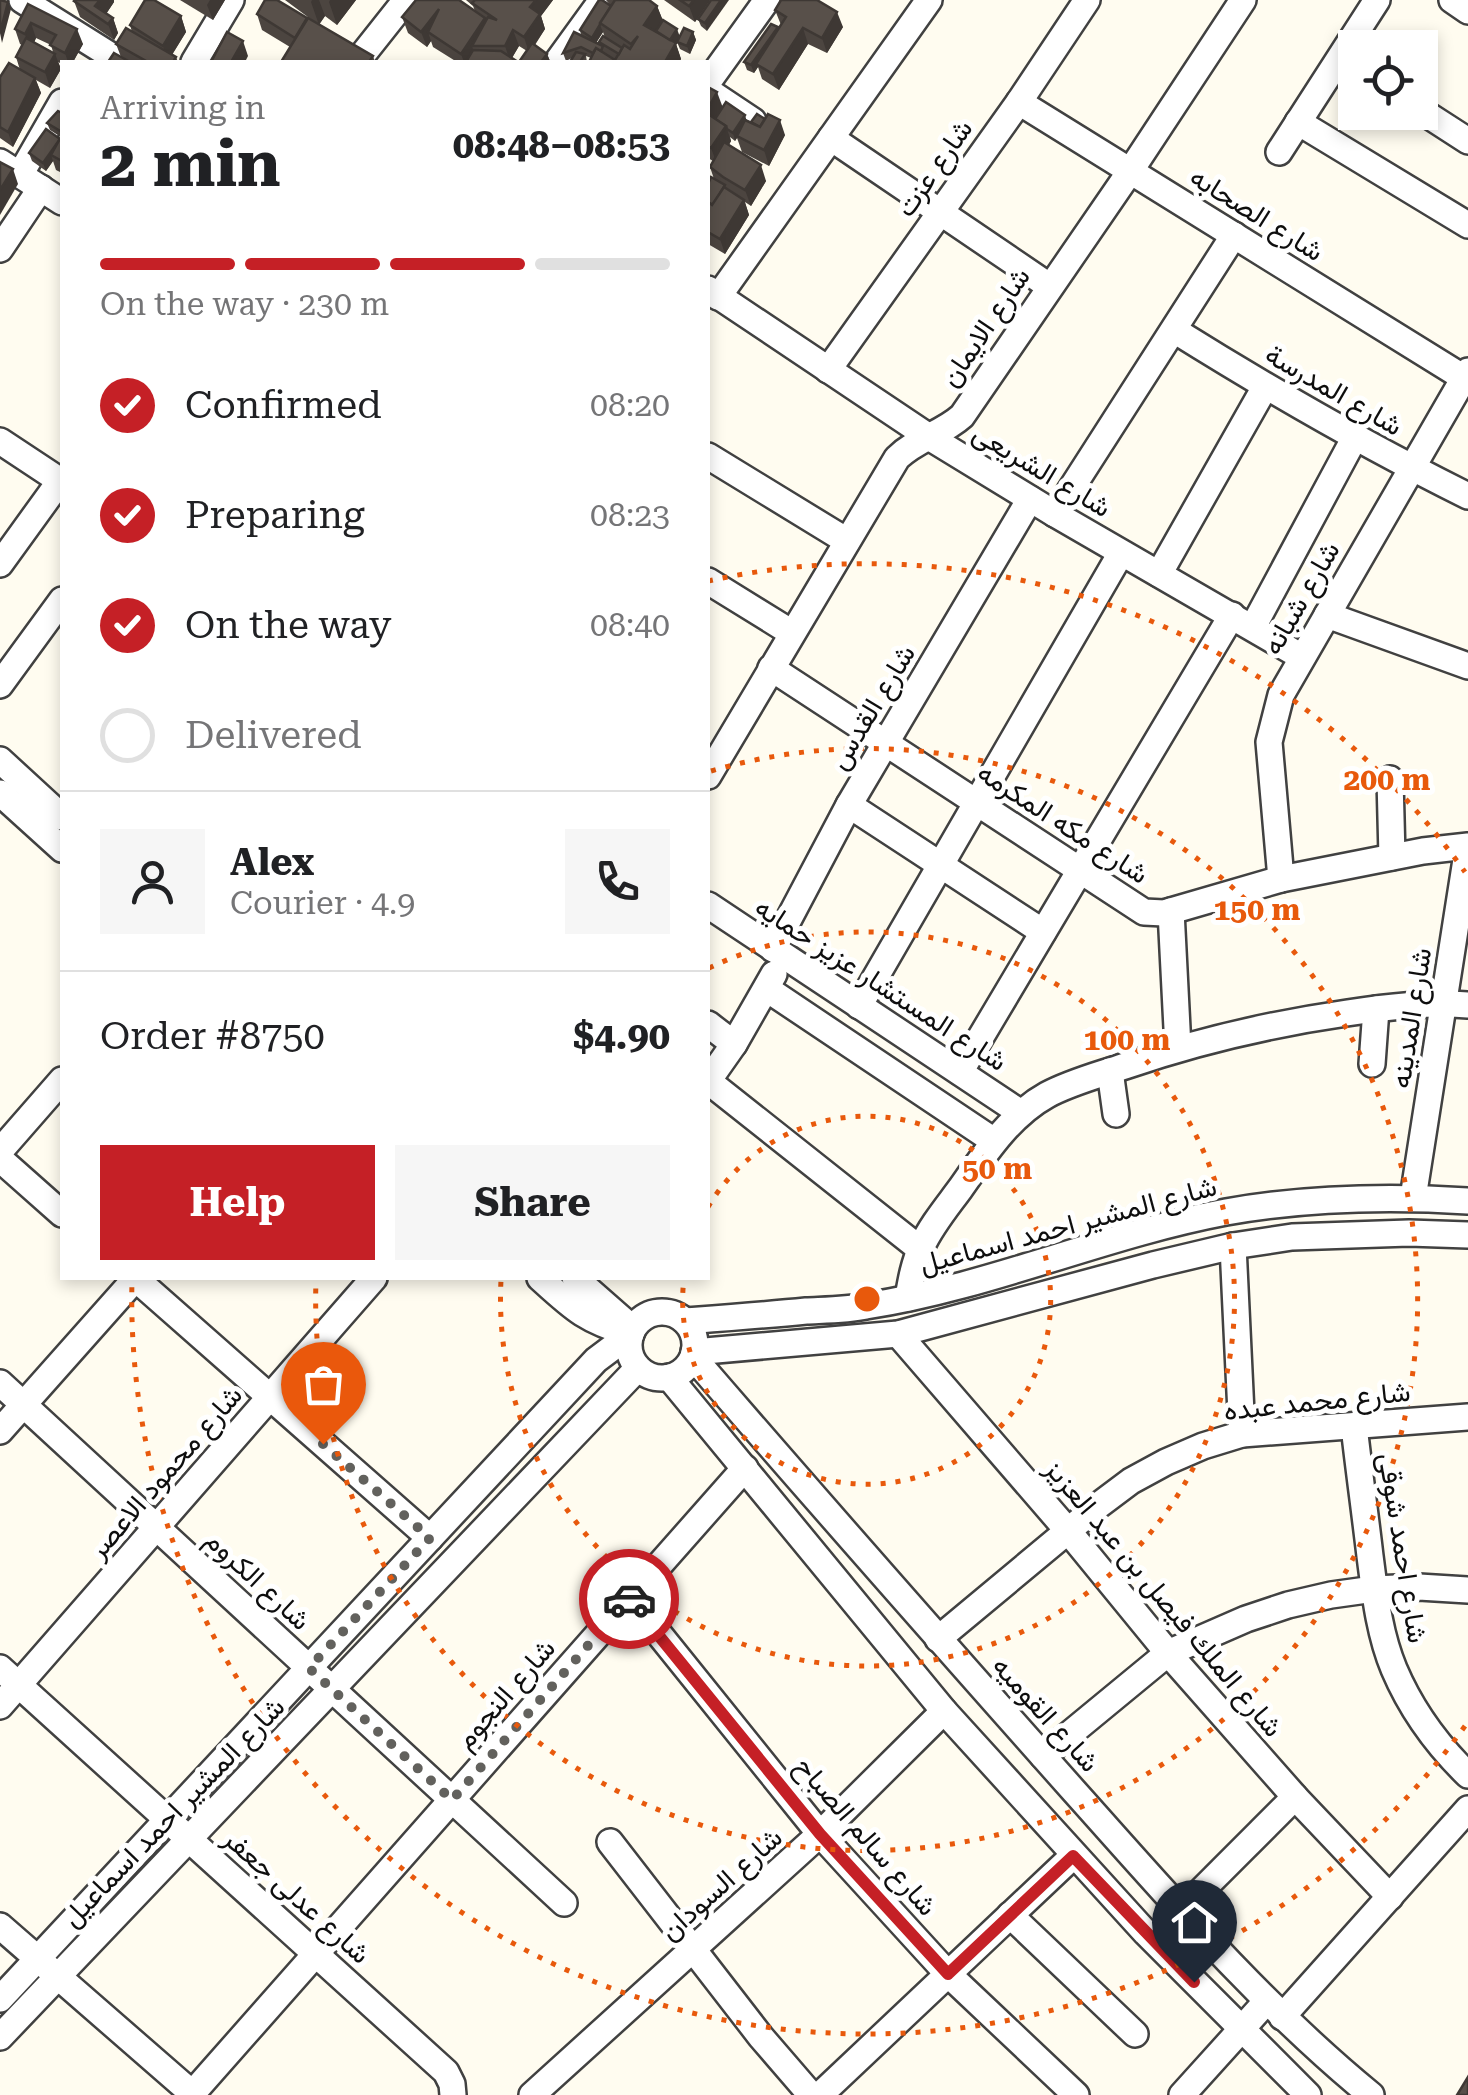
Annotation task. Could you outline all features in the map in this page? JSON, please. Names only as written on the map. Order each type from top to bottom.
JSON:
[{"type":"street","points":[[22,0],[70,20],[91,54]]},
{"type":"street","points":[[195,60],[230,0]]},
{"type":"street","points":[[357,56],[406,0]]},
{"type":"street","points":[[558,60],[602,0]]},
{"type":"street","points":[[710,79],[766,0]]},
{"type":"street","points":[[713,293],[831,138],[929,0]]},
{"type":"street","name":"شارع عزت","points":[[828,370],[1087,0]]},
{"type":"street","name":"شارع الايمان","points":[[710,768],[717,738],[771,668],[896,458],[962,416],[1243,0]]},
{"type":"street","points":[[1363,30],[1377,0]]},
{"type":"street","points":[[1452,0],[1468,11]]},
{"type":"street","points":[[1279,152],[1298,122],[1338,75]]},
{"type":"street","points":[[710,92],[753,121]]},
{"type":"street","name":"شارع الصحابه","points":[[1018,102],[1466,374]]},
{"type":"street","points":[[0,249],[20,175],[60,105]]},
{"type":"street","points":[[1438,121],[1468,140]]},
{"type":"street","points":[[1298,122],[1468,224]]},
{"type":"street","points":[[831,138],[1049,286]]},
{"type":"street","points":[[20,175],[60,201]]},
{"type":"street","points":[[1054,514],[1234,235]]},
{"type":"street","name":"شارع الشريعى","points":[[713,293],[1054,514],[1302,657]]},
{"type":"street","name":"شارع المدرسة","points":[[1174,330],[1265,387],[1468,496]]},
{"type":"street","name":"شارع شبانه","points":[[1281,879],[1269,742],[1281,695],[1466,374]]},
{"type":"street","points":[[1159,574],[1265,387]]},
{"type":"street","points":[[960,1072],[1042,932],[1355,437]]},
{"type":"street","points":[[0,441],[60,480]]},
{"type":"street","points":[[710,457],[847,541]]},
{"type":"street","points":[[0,564],[60,482]]},
{"type":"street","name":"شارع القدس","points":[[710,1078],[767,989],[778,953],[849,804],[1030,499]]},
{"type":"street","points":[[859,1006],[1121,552]]},
{"type":"street","points":[[710,582],[792,633]]},
{"type":"street","points":[[0,685],[60,603]]},
{"type":"street","points":[[1327,615],[1468,666]]},
{"type":"street","name":"شارع مكه المكرمه","points":[[771,668],[1144,912],[1171,911],[1281,879],[1468,846]]},
{"type":"street","points":[[0,760],[60,814]]},
{"type":"street","points":[[1390,779],[1392,857]]},
{"type":"street","points":[[0,793],[60,847]]},
{"type":"street","points":[[849,804],[1042,932]]},
{"type":"street","name":"شارع المدينه","points":[[1413,1198],[1456,1004],[1468,846]]},
{"type":"street","name":"شارع المستشار عزيز حمايه","points":[[710,907],[1022,1113]]},
{"type":"street","points":[[1171,911],[1178,1048]]},
{"type":"street","points":[[767,989],[994,1141]]},
{"type":"street","points":[[908,1298],[920,1249],[932,1228],[994,1141],[1046,1096],[1178,1048],[1297,1020],[1376,1009],[1456,1004]]},
{"type":"street","points":[[1372,1064],[1376,1009]]},
{"type":"street","points":[[710,1026],[734,1044]]},
{"type":"street","points":[[1110,1071],[1116,1114]]},
{"type":"street","points":[[60,1082],[0,1155],[60,1212]]},
{"type":"street","points":[[710,1083],[920,1249]]},
{"type":"street","name":"شارع المشير احمد اسماعيل","points":[[685,1321],[865,1307],[936,1292],[1225,1212],[1292,1203],[1413,1198],[1468,1201]]},
{"type":"street","points":[[694,1355],[898,1334],[1152,1264],[1233,1246],[1292,1237],[1468,1234]]},
{"type":"street","points":[[1233,1246],[1242,1434]]},
{"type":"street","points":[[0,1431],[133,1280]]},
{"type":"street","points":[[137,1280],[430,1538]]},
{"type":"street","name":"شارع محمود الاعصر","points":[[0,1706],[9,1676],[156,1527],[372,1280]]},
{"type":"street","points":[[542,1280],[581,1314],[631,1334]]},
{"type":"street","points":[[577,1280],[631,1334]]},
{"type":"street","points":[[670,1313],[685,1321],[694,1335],[694,1355],[683,1370],[658,1378],[638,1368],[632,1360],[631,1334],[644,1317],[670,1313]]},
{"type":"street","name":"شارع المشير احمد اسماعيل","points":[[0,1999],[596,1360],[631,1334]]},
{"type":"street","name":"شارع الملك فيصل بن عبد العزيز","points":[[898,1334],[1168,1653],[1295,1797],[1390,1896]]},
{"type":"street","name":"شارع القوميه","points":[[694,1355],[938,1639],[1181,1910],[1274,2009],[1371,2095]]},
{"type":"street","name":"شارع المشير احمد اسماعيل","points":[[0,2036],[638,1368]]},
{"type":"street","points":[[668,1377],[944,1711],[1073,1856],[1308,2095]]},
{"type":"street","name":"شارع الكروم","points":[[0,1383],[564,1903]]},
{"type":"street","name":"شارع محمد عبده","points":[[938,1639],[1131,1481],[1191,1451],[1242,1434],[1468,1417]]},
{"type":"street","name":"شارع احمد شوقى","points":[[1354,1426],[1380,1628],[1392,1666],[1430,1734],[1468,1775]]},
{"type":"street","name":"شارع النجوم","points":[[192,2095],[745,1468]]},
{"type":"street","points":[[1043,1756],[1168,1653],[1246,1619],[1330,1595],[1418,1588],[1468,1590]]},
{"type":"street","name":"شارع سالم الصباح","points":[[630,1598],[820,1834],[948,1974],[1072,2094]]},
{"type":"street","name":"شارع عدلى جعفر","points":[[9,1676],[446,2072],[453,2095]]},
{"type":"street","name":"شارع السودان","points":[[532,2095],[820,1834],[944,1711]]},
{"type":"street","points":[[1181,1910],[1295,1797]]},
{"type":"street","points":[[1182,2095],[1240,2030],[1274,2009],[1390,1896],[1468,1809]]},
{"type":"street","points":[[610,1842],[761,2038],[811,2095]]},
{"type":"street","points":[[820,2095],[1073,1856]]},
{"type":"street","points":[[1010,1915],[1135,2034]]},
{"type":"street","points":[[0,1926],[192,2095]]},
{"type":"building","points":[[0,0],[8,2],[0,33]]},
{"type":"building","points":[[75,0],[100,0],[95,6],[113,18],[108,24]]},
{"type":"building","points":[[145,0],[154,0],[181,16],[163,46],[130,25]]},
{"type":"building","points":[[265,0],[277,0],[307,18],[295,38],[257,14]]},
{"type":"building","points":[[416,0],[459,0],[485,18],[461,54],[428,32],[439,9],[421,32],[402,17]]},
{"type":"building","points":[[536,0],[530,7],[540,14],[524,37],[513,30],[505,46],[472,46],[488,17],[497,20],[472,3]]},
{"type":"building","points":[[599,0],[611,6],[592,38],[580,30]]},
{"type":"building","points":[[615,0],[649,0],[657,6],[644,25],[676,43],[666,60],[615,60],[624,45],[630,49],[638,36],[631,44],[600,23]]},
{"type":"building","points":[[711,0],[721,0],[705,23],[698,19]]},
{"type":"building","points":[[781,0],[817,0],[837,12],[822,38],[803,28],[773,74],[756,64],[786,17],[775,10]]},
{"type":"building","points":[[28,4],[77,29],[65,53],[50,45],[56,35],[31,23],[25,34],[15,29]]},
{"type":"building","points":[[308,18],[373,56],[370,60],[282,60]]},
{"type":"building","points":[[663,20],[677,29],[670,40],[656,31]]},
{"type":"building","points":[[771,24],[778,27],[751,65],[744,62]]},
{"type":"building","points":[[126,28],[176,57],[144,60],[116,44]]},
{"type":"building","points":[[684,28],[693,32],[687,46],[677,42]]},
{"type":"building","points":[[227,32],[243,41],[232,60],[212,60]]},
{"type":"building","points":[[574,32],[603,46],[601,51],[596,48],[593,53],[581,47],[563,53]]},
{"type":"building","points":[[603,36],[622,48],[619,54],[599,42]]},
{"type":"building","points":[[26,38],[55,54],[45,72],[16,57]]},
{"type":"building","points":[[532,43],[547,54],[542,60],[520,60]]},
{"type":"building","points":[[596,48],[615,60],[590,60]]},
{"type":"building","points":[[473,50],[501,51],[515,60],[467,60]]},
{"type":"building","points":[[576,52],[585,54],[581,60],[571,60]]},
{"type":"building","points":[[9,63],[35,78],[8,132],[0,127],[0,77]]},
{"type":"building","points":[[726,102],[745,115],[733,133],[715,119]]},
{"type":"building","points":[[58,111],[60,112],[60,131],[47,123]]},
{"type":"building","points":[[757,114],[765,119],[760,127],[751,122]]},
{"type":"building","points":[[768,114],[780,120],[764,150],[737,136],[745,120],[760,127]]},
{"type":"building","points":[[710,115],[726,126],[710,147]]},
{"type":"building","points":[[46,129],[60,139],[43,163],[29,153]]},
{"type":"building","points":[[60,139],[60,160],[51,155]]},
{"type":"building","points":[[724,142],[761,165],[745,190],[710,167]]},
{"type":"building","points":[[0,162],[13,169],[0,190]]},
{"type":"building","points":[[710,179],[725,185],[713,205],[710,203]]},
{"type":"building","points":[[724,187],[744,200],[720,239],[710,233],[712,205]]},
{"type":"building","points":[[1468,2077],[1468,2095],[1457,2095]]},
{"type":"way so far","points":[[323,1444],[430,1538],[309,1668],[452,1800],[629,1599]]},
{"type":"route","points":[[629,1599],[820,1834],[948,1974],[1073,1856],[1194,1982]]}]
